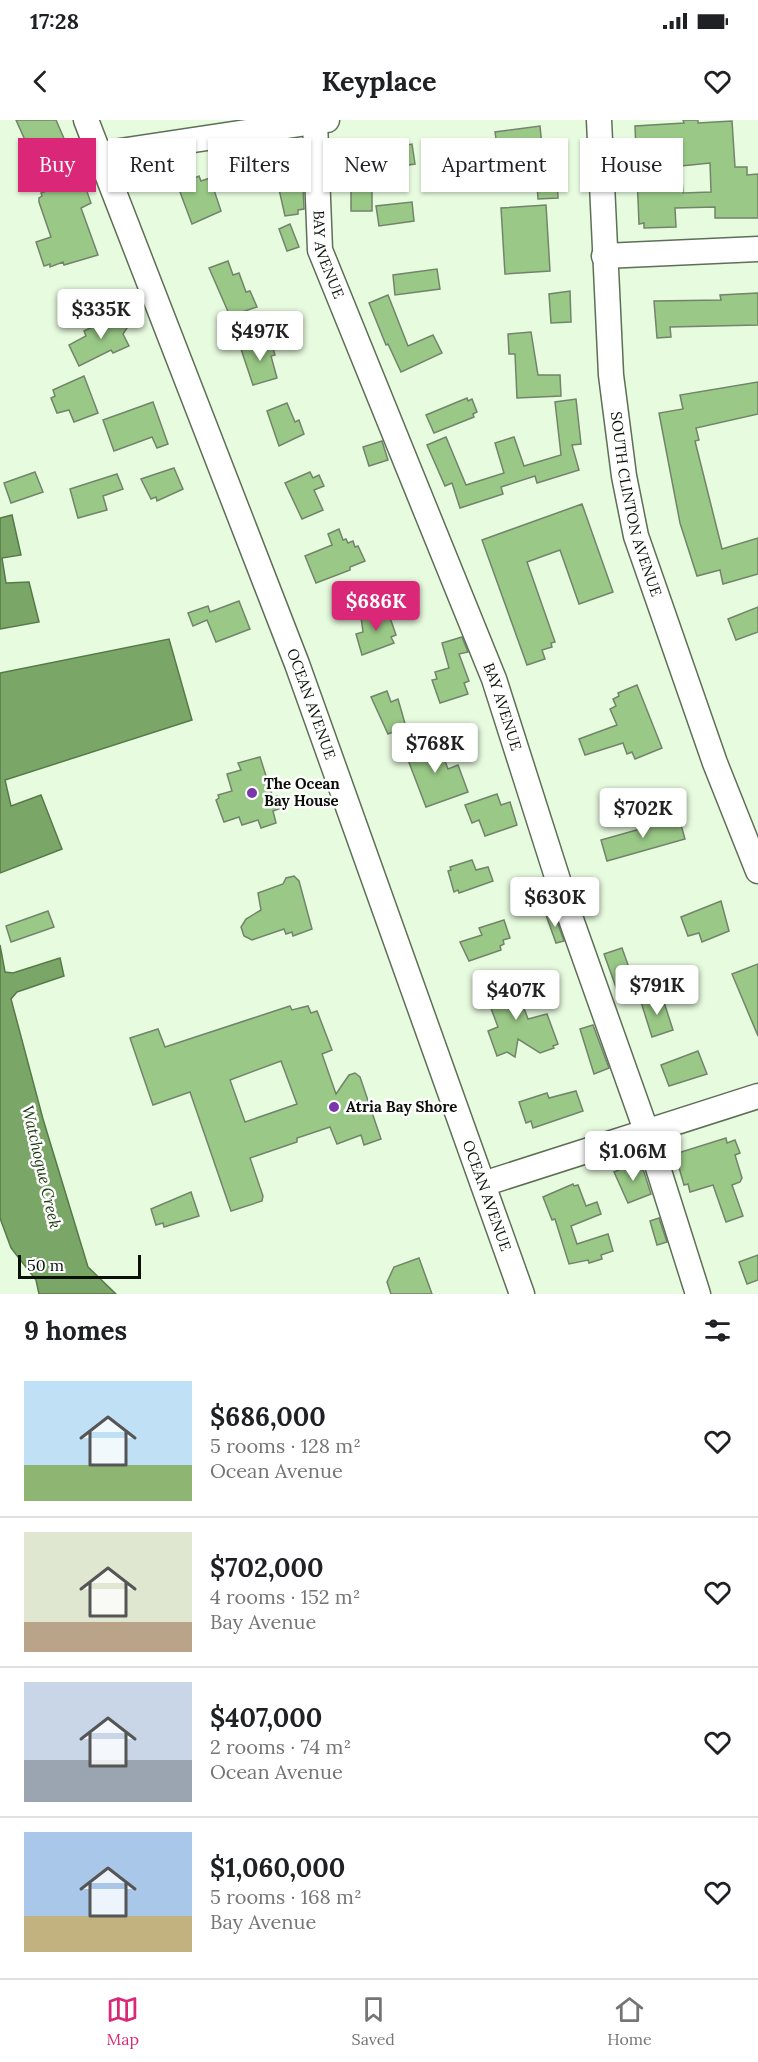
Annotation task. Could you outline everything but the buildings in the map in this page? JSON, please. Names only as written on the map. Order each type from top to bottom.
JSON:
[{"type":"street","name":"OCEAN AVENUE","points":[[86,120],[297,664],[522,1294]]},
{"type":"street","name":"SOUTH CLINTON AVENUE","points":[[599,120],[610,375],[624,476],[636,536],[716,763],[758,871]]},
{"type":"street","points":[[100,154],[237,126],[321,121]]},
{"type":"street","name":"BAY AVENUE","points":[[321,121],[320,250],[494,679],[567,908],[647,1133],[699,1294]]},
{"type":"street","points":[[604,256],[758,249]]},
{"type":"street","points":[[483,1184],[758,1096]]},
{"type":"water","points":[[12,515],[21,555],[2,558],[6,583],[29,582],[39,622],[0,629],[0,518]]},
{"type":"water","points":[[169,639],[192,720],[5,780],[11,806],[41,795],[62,849],[0,873],[0,673]]},
{"type":"water","name":"Watchogue Creek","points":[[0,945],[5,972],[13,973],[60,958],[64,976],[17,992],[11,999],[43,1119],[88,1267],[116,1294],[39,1294],[36,1280],[11,1248],[0,1218]]},
{"type":"place","name":"The Ocean Bay House","points":[[252,793]]},
{"type":"place","name":"Atria Bay Shore","points":[[334,1107]]}]
